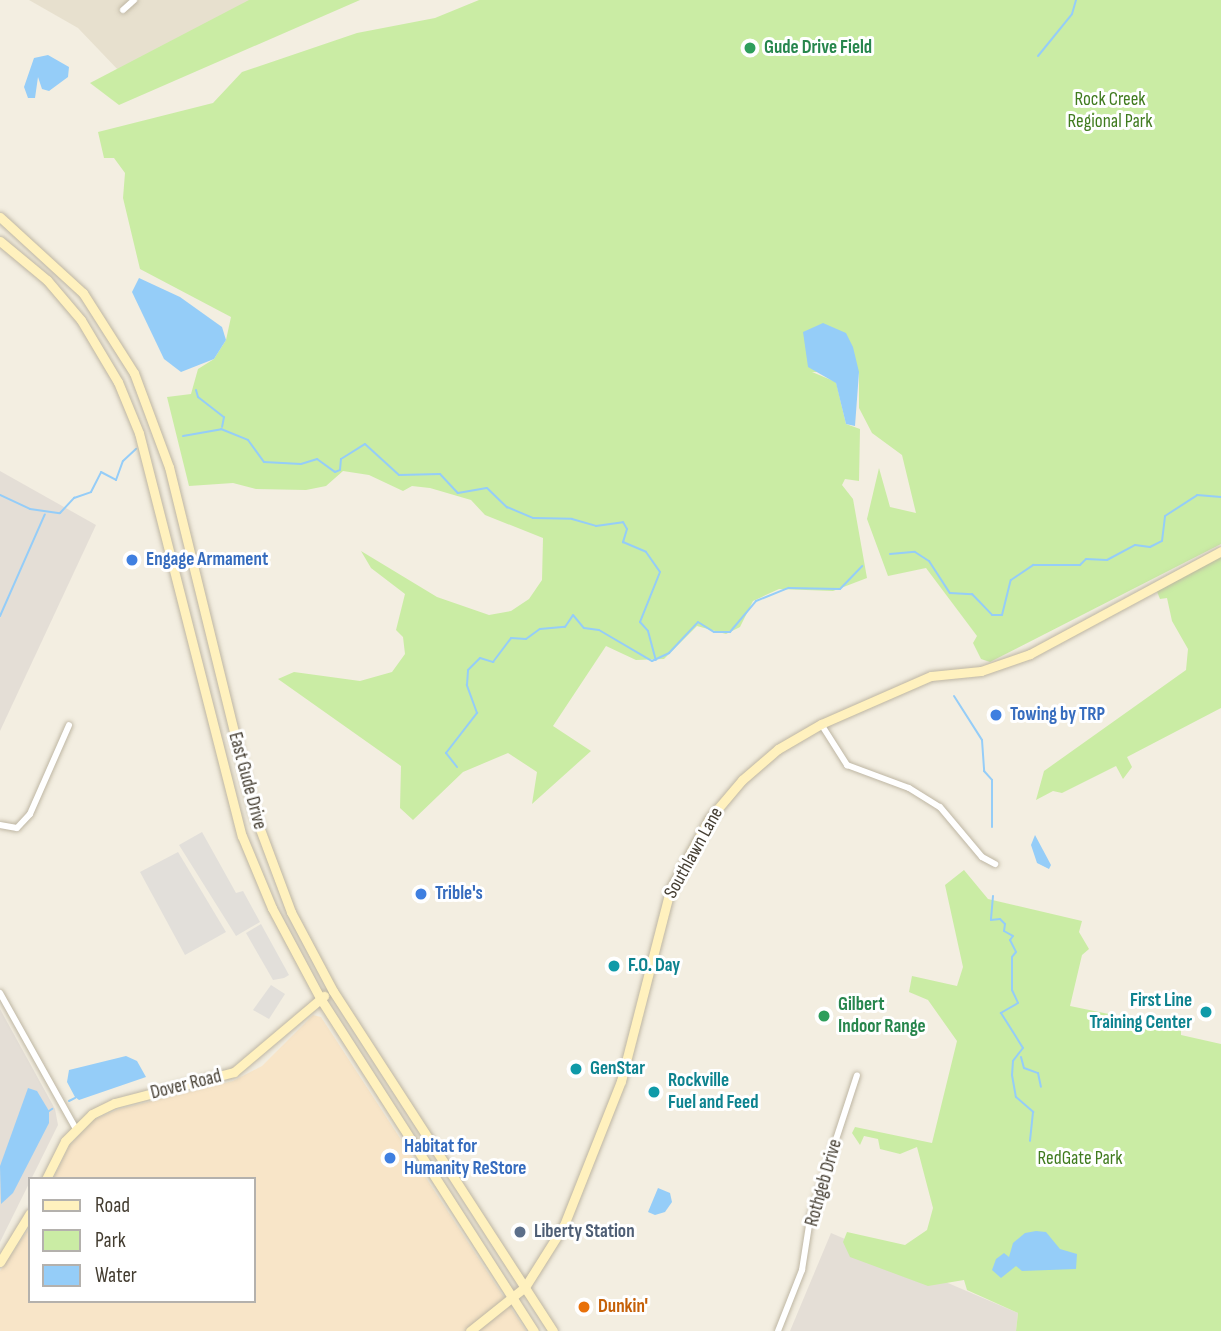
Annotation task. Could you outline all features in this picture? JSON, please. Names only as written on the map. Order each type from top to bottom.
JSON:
[{"type":"main road","name":"East Gude Drive","points":[[0,217],[83,293],[127,360],[158,429],[254,813],[291,912],[333,991],[553,1331]]},
{"type":"main road","name":"East Gude Drive","points":[[0,241],[69,304],[118,382],[139,433],[242,836],[277,920],[320,998],[534,1331]]},
{"type":"main road","points":[[69,304],[83,293]]},
{"type":"main road","name":"Southlawn Lane","points":[[470,1331],[514,1300],[564,1225],[621,1081],[670,890],[719,806],[778,749],[821,724],[931,676],[981,671],[1030,653],[1221,551]]},
{"type":"main road","name":"Dover Road","points":[[47,1177],[75,1127],[115,1103],[242,1068],[320,998],[333,991]]},
{"type":"main road","points":[[0,1262],[28,1216]]},
{"type":"street","points":[[123,10],[134,0]]},
{"type":"street","points":[[821,724],[847,765],[909,789],[940,807],[982,857],[995,864]]},
{"type":"street","points":[[0,825],[16,828],[30,814],[69,725]]},
{"type":"street","points":[[0,993],[75,1127]]},
{"type":"street","name":"Rothgeb Drive","points":[[778,1331],[802,1270],[810,1219],[857,1075]]},
{"type":"shaded area","points":[[29,0],[273,0],[121,73],[78,28]]},
{"type":"shaded area","points":[[0,471],[96,525],[0,731]]},
{"type":"shaded area","points":[[202,832],[236,893],[243,891],[260,922],[236,936],[179,845]]},
{"type":"shaded area","points":[[178,852],[226,932],[185,955],[140,872]]},
{"type":"shaded area","points":[[261,924],[289,975],[284,978],[273,980],[246,933]]},
{"type":"shaded area","points":[[271,985],[285,994],[269,1019],[253,1010]]},
{"type":"shaded area","points":[[0,1009],[55,1109],[58,1125],[32,1177],[28,1177],[28,1186],[0,1242]]},
{"type":"shaded area","points":[[313,1015],[321,1017],[526,1331],[0,1331],[0,1271],[28,1230],[28,1303],[256,1303],[256,1177],[54,1177],[69,1146],[93,1120],[119,1109],[233,1081],[262,1066]]},
{"type":"shaded area","points":[[831,1233],[1018,1313],[1016,1331],[790,1331]]},
{"type":"green space","points":[[249,0],[360,0],[119,105],[90,83]]},
{"type":"green space","name":"Rock Creek Regional Park","points":[[479,0],[1221,0],[1221,544],[990,662],[981,659],[973,643],[977,636],[926,568],[888,576],[867,519],[879,468],[890,507],[916,513],[902,455],[872,433],[859,408],[859,372],[812,372],[836,382],[846,424],[860,429],[859,481],[845,479],[842,485],[853,499],[867,578],[833,591],[779,589],[753,601],[740,627],[726,634],[697,626],[664,659],[636,660],[606,646],[553,726],[591,751],[532,804],[537,772],[508,753],[463,772],[413,820],[400,808],[401,766],[278,679],[294,672],[360,681],[392,672],[405,654],[403,637],[396,630],[405,594],[371,568],[361,551],[437,597],[489,615],[511,611],[529,599],[542,580],[543,538],[485,515],[471,500],[430,488],[412,486],[403,491],[369,475],[343,471],[326,486],[306,490],[256,489],[233,483],[189,486],[167,397],[191,394],[198,369],[214,359],[226,340],[231,317],[140,269],[123,198],[125,173],[114,158],[104,158],[98,132],[213,103],[242,72],[357,33],[435,18]]},
{"type":"green space","points":[[1221,554],[1221,708],[1127,757],[1132,767],[1123,779],[1116,766],[1062,793],[1053,791],[1036,800],[1044,771],[1186,670],[1188,649],[1172,621],[1167,598],[1160,599],[1156,589]]},
{"type":"green space","name":"RedGate Park","points":[[964,870],[988,899],[1082,921],[1079,932],[1089,949],[1082,955],[1070,1006],[1181,1029],[1181,1035],[1221,1044],[1221,1331],[1016,1331],[1018,1313],[967,1290],[964,1280],[928,1286],[850,1257],[843,1242],[847,1232],[905,1245],[927,1230],[933,1208],[917,1147],[900,1154],[880,1149],[878,1139],[864,1136],[860,1145],[852,1133],[855,1127],[932,1143],[957,1041],[928,1000],[909,992],[912,976],[957,986],[963,967],[945,885]]},
{"type":"water","points":[[48,55],[69,67],[68,77],[49,91],[42,89],[38,77],[35,98],[28,98],[24,87],[34,58]]},
{"type":"water","points":[[139,278],[180,297],[222,327],[226,340],[214,359],[181,372],[164,359],[132,292]]},
{"type":"water","points":[[823,323],[846,333],[853,347],[859,372],[855,426],[846,424],[836,383],[808,367],[803,332]]},
{"type":"water","points":[[1035,835],[1051,865],[1049,869],[1037,863],[1031,845]]},
{"type":"water","points":[[126,1056],[137,1061],[146,1077],[79,1100],[75,1097],[67,1082],[69,1070]]},
{"type":"water","points":[[28,1088],[37,1091],[49,1111],[49,1123],[13,1193],[1,1204],[0,1166]]},
{"type":"water","points":[[658,1188],[670,1193],[672,1202],[665,1212],[655,1215],[648,1212]]},
{"type":"water","points":[[1046,1232],[1060,1249],[1077,1254],[1076,1269],[1022,1271],[1016,1266],[1001,1278],[992,1270],[996,1259],[1004,1253],[1009,1257],[1013,1243],[1025,1233]]},
{"type":"waterway","points":[[1038,56],[1072,14],[1076,0]]},
{"type":"waterway","points":[[196,390],[198,397],[224,417],[222,427]]},
{"type":"waterway","points":[[183,436],[221,429],[248,440],[264,462],[301,464],[317,459],[335,472],[340,470],[341,459],[365,444],[399,475],[440,474],[458,493],[487,488],[507,507],[533,518],[572,519],[596,526],[623,522],[627,529],[623,542],[646,552],[660,572],[640,622],[648,631],[656,660]]},
{"type":"waterway","points":[[0,495],[30,509],[60,513],[74,498],[91,492],[101,472],[116,480],[123,461],[136,449]]},
{"type":"waterway","points":[[890,554],[915,552],[929,561],[950,593],[972,594],[992,615],[1002,615],[1011,580],[1033,565],[1080,565],[1086,559],[1107,560],[1135,545],[1150,547],[1162,541],[1165,516],[1197,495],[1221,497]]},
{"type":"waterway","points":[[0,616],[45,514]]},
{"type":"waterway","points":[[457,767],[446,753],[477,713],[467,685],[468,670],[480,658],[493,662],[511,638],[526,639],[540,629],[565,627],[573,615],[584,628],[599,630],[652,661],[669,653],[698,622],[714,632],[730,632],[756,601],[789,588],[840,589],[862,566]]},
{"type":"waterway","points":[[954,696],[982,740],[984,771],[992,780],[992,827]]},
{"type":"waterway","points":[[993,896],[991,920],[1000,919],[1005,924],[1004,931],[1013,936],[1010,940],[1016,952],[1012,957],[1012,990],[1018,1003],[1001,1013],[1023,1048],[1013,1061],[1012,1075],[1016,1097],[1033,1112],[1030,1141]]},
{"type":"waterway","points":[[1021,1057],[1024,1068],[1038,1073],[1041,1087]]},
{"type":"waterway","points":[[69,1101],[75,1098]]},
{"type":"place","name":"Gude Drive Field","points":[[750,48]]},
{"type":"place","name":"Engage Armament","points":[[132,560]]},
{"type":"place","name":"Towing by TRP","points":[[996,715]]},
{"type":"place","name":"Trible's","points":[[421,894]]},
{"type":"place","name":"F.O. Day","points":[[614,966]]},
{"type":"place","name":"First Line Training Center","points":[[1206,1012]]},
{"type":"place","name":"Gilbert Indoor Range","points":[[824,1016]]},
{"type":"place","name":"GenStar","points":[[576,1069]]},
{"type":"place","name":"Rockville Fuel and Feed","points":[[654,1092]]},
{"type":"place","name":"Habitat for Humanity ReStore","points":[[390,1158]]},
{"type":"place","name":"Liberty Station","points":[[520,1232]]},
{"type":"place","name":"Dunkin'","points":[[584,1307]]}]
